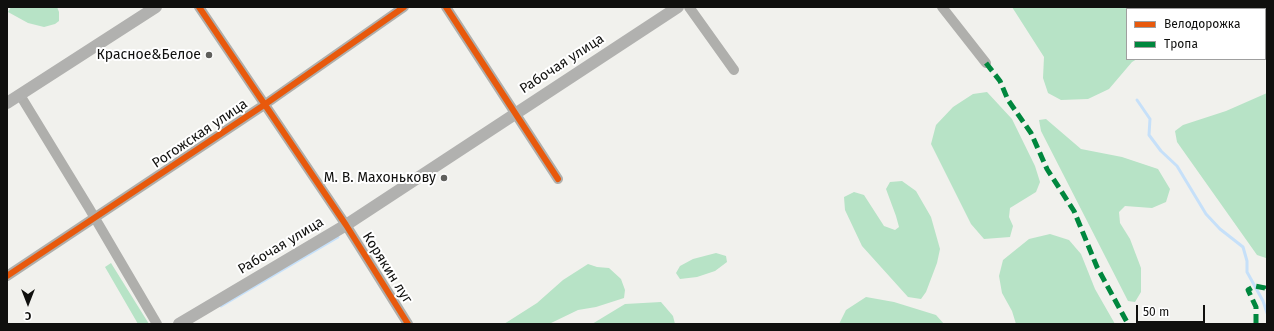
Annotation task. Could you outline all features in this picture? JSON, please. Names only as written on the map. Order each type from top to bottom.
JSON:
[{"type":"main road","points":[[7,103],[156,7]]},
{"type":"main road","name":"Рабочая улица","points":[[178,324],[346,225],[514,113],[678,7]]},
{"type":"street","name":"Корякин луг","points":[[199,7],[346,225],[408,324]]},
{"type":"street","name":"Рогожская улица","points":[[7,276],[96,219],[264,105],[404,7]]},
{"type":"street","points":[[446,7],[558,179]]},
{"type":"street","points":[[688,7],[734,70]]},
{"type":"street","points":[[942,7],[986,63]]},
{"type":"street","points":[[20,94],[96,219],[156,324]]},
{"type":"green space","points":[[11,7],[57,7],[59,12],[59,21],[55,24],[44,27],[28,23],[8,12]]},
{"type":"green space","points":[[1012,7],[1160,8],[1126,8],[1126,60],[1135,60],[1109,89],[1088,99],[1061,100],[1048,93],[1043,78],[1044,57]]},
{"type":"green space","points":[[987,92],[1012,119],[1035,166],[1040,182],[1036,192],[1010,208],[1009,217],[1013,226],[1010,237],[984,239],[971,224],[931,144],[936,125],[953,107],[973,94]]},
{"type":"green space","points":[[1267,93],[1266,258],[1257,255],[1177,142],[1175,131],[1183,125],[1226,111]]},
{"type":"green space","points":[[1046,119],[1081,149],[1122,157],[1158,169],[1170,189],[1166,202],[1152,208],[1125,206],[1119,212],[1120,223],[1130,239],[1141,268],[1141,292],[1135,302],[1128,301],[1041,131],[1039,120]]},
{"type":"green space","points":[[902,181],[916,191],[931,217],[940,249],[937,263],[926,292],[921,299],[908,297],[862,246],[845,210],[844,197],[854,192],[864,195],[884,226],[895,230],[899,227],[886,189],[890,182]]},
{"type":"green space","points":[[1050,234],[1069,240],[1081,254],[1095,289],[1115,324],[1016,324],[1012,311],[1002,293],[999,276],[1003,260],[1029,239]]},
{"type":"green space","points":[[716,253],[726,256],[727,262],[715,271],[697,277],[680,279],[676,273],[680,266],[693,259]]},
{"type":"green space","points":[[111,263],[149,324],[138,324],[105,267]]},
{"type":"green space","points":[[588,264],[597,267],[609,268],[621,279],[625,290],[624,298],[596,307],[578,310],[549,324],[504,324],[537,303],[563,280]]},
{"type":"green space","points":[[866,297],[894,302],[936,315],[944,324],[839,324],[846,310]]},
{"type":"green space","points":[[661,302],[673,316],[675,324],[592,324],[625,304]]},
{"type":"waterway","points":[[1137,100],[1150,119],[1149,135],[1161,151],[1177,166],[1206,214],[1220,229],[1243,247],[1247,261],[1247,272],[1263,301],[1267,313]]},
{"type":"waterway","points":[[221,306],[338,237]]},
{"type":"marked path","points":[[986,63],[1000,81],[1008,100],[1031,133],[1047,169],[1074,211],[1097,267],[1128,324]]},
{"type":"marked path","points":[[1256,324],[1256,307],[1248,290],[1255,286],[1265,288],[1267,292]]},
{"type":"cycle path","points":[[199,7],[346,225],[408,324]]},
{"type":"cycle path","points":[[7,276],[264,105],[404,7]]},
{"type":"cycle path","points":[[446,7],[558,179]]},
{"type":"place","name":"Красное&Белое","points":[[209,55]]},
{"type":"place","name":"М. В. Махонькову","points":[[444,178]]}]
